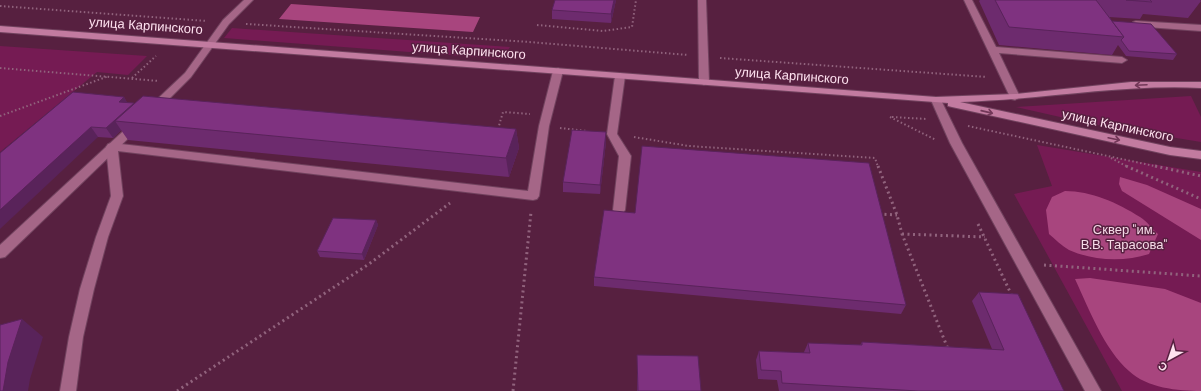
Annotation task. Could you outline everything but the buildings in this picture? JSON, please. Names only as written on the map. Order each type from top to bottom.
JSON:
[{"type":"main road","name":"улица Карпинского","points":[[0,29],[936,100],[1015,97],[1085,89],[1180,83],[1201,85]]},
{"type":"main road","points":[[1180,83],[1201,80]]},
{"type":"main road","name":"улица Карпинского","points":[[936,100],[1170,151],[1201,155]]},
{"type":"street","points":[[0,252],[188,75],[226,22],[249,0]]},
{"type":"street","points":[[702,0],[704,82]]},
{"type":"street","points":[[968,0],[1015,97]]},
{"type":"street","points":[[1125,23],[1201,28]]},
{"type":"street","points":[[992,50],[1122,60],[1113,47]]},
{"type":"street","points":[[112,147],[533,196],[546,121],[558,71]]},
{"type":"street","points":[[619,210],[625,156],[612,134],[620,76]]},
{"type":"street","points":[[936,100],[945,121],[1093,391]]},
{"type":"street","points":[[68,391],[76,337],[87,289],[102,237],[117,196],[112,147]]},
{"type":"path","points":[[537,25],[603,31],[632,26],[636,0]]},
{"type":"path","points":[[0,6],[521,41],[1006,78]]},
{"type":"path","points":[[132,78],[156,56]]},
{"type":"path","points":[[0,68],[110,76],[179,84]]},
{"type":"path","points":[[0,116],[110,76]]},
{"type":"path","points":[[497,130],[503,112],[612,134],[689,146],[875,158],[897,215],[902,234],[951,356]]},
{"type":"path","points":[[939,142],[890,116],[945,121],[1201,176]]},
{"type":"path","points":[[689,146],[689,152]]},
{"type":"path","points":[[1108,156],[1128,167],[1201,199]]},
{"type":"path","points":[[177,391],[369,264],[469,188]]},
{"type":"path","points":[[513,391],[533,196]]},
{"type":"path","points":[[875,214],[897,215]]},
{"type":"path","points":[[902,234],[984,237],[1014,300]]},
{"type":"path","points":[[1022,263],[1201,276]]},
{"type":"green space","points":[[291,4],[480,17],[473,32],[279,19]]},
{"type":"green space","points":[[232,28],[510,47],[502,59],[224,38]]},
{"type":"green space","points":[[0,46],[147,56],[128,75],[97,72],[0,152]]},
{"type":"green space","points":[[1191,96],[1201,117],[1201,142],[1091,124],[1016,107]]},
{"type":"green space","name":"Сквер \"им. В.В. Тарасова\"","points":[[1037,145],[1201,172],[1201,391],[1122,391],[1014,194],[1052,186]]},
{"type":"green space","points":[[1120,177],[1147,185],[1201,209],[1201,240],[1122,191],[1119,184]]},
{"type":"green space","points":[[1065,191],[1085,193],[1104,199],[1123,207],[1143,219],[1158,234],[1149,254],[1139,257],[1109,259],[1079,254],[1064,247],[1049,234],[1046,210],[1052,197]]},
{"type":"green space","points":[[1090,278],[1165,289],[1201,303],[1201,391],[1173,389],[1154,385],[1136,377],[1120,362],[1112,352],[1098,328],[1075,279]]}]
